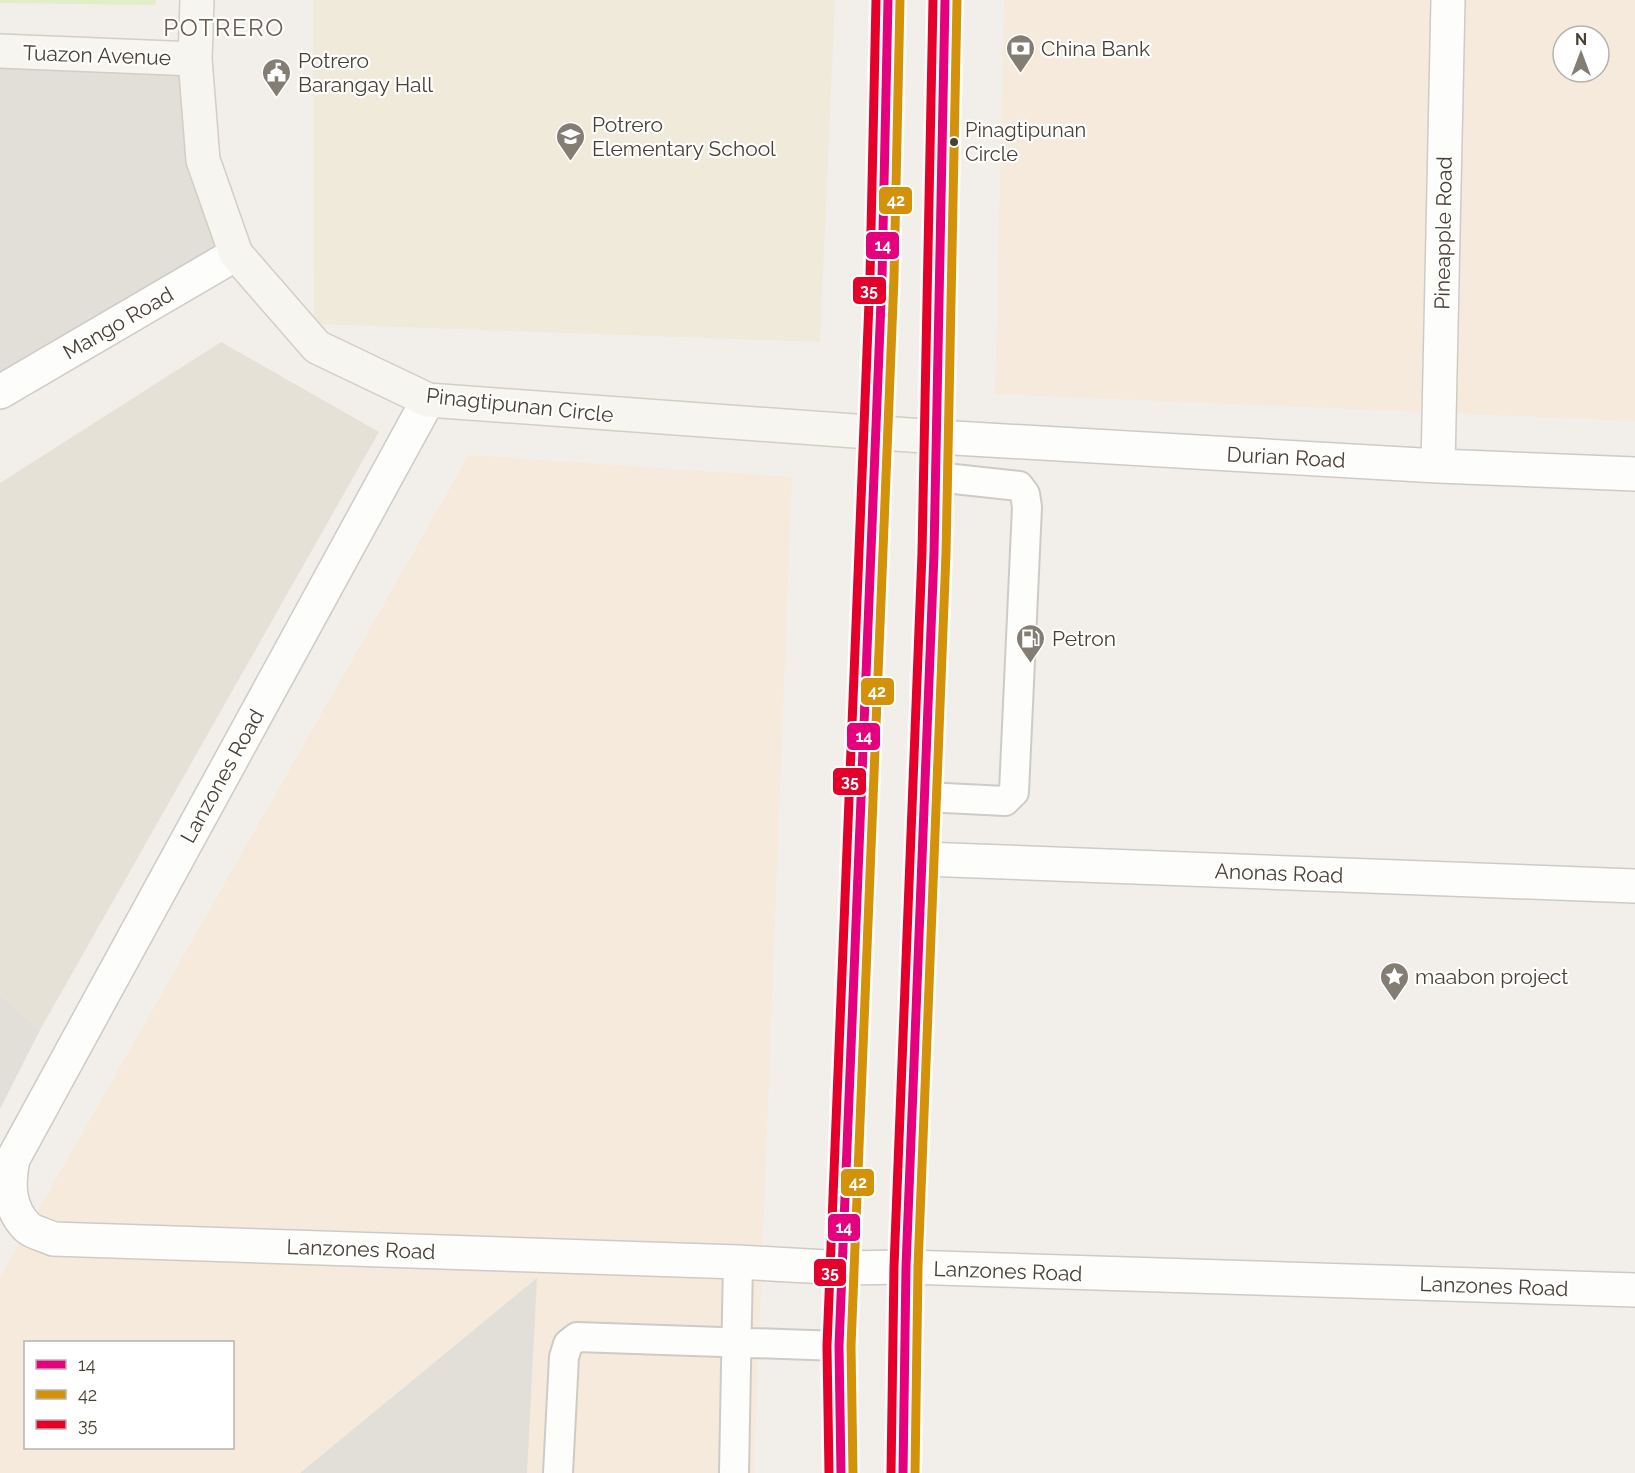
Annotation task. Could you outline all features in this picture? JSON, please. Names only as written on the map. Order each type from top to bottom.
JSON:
[{"type":"highway","points":[[841,1473],[839,1346],[844,1268],[874,435],[882,277],[888,0]]},
{"type":"highway","points":[[903,1473],[906,1267],[936,477],[945,0]]},
{"type":"main road","name":"Pinagtipunan Circle","points":[[197,0],[195,59],[203,160],[236,254],[317,347],[428,400],[874,435],[937,437]]},
{"type":"main road","name":"Tuazon Avenue","points":[[0,51],[195,59]]},
{"type":"street","name":"Pineapple Road","points":[[1438,466],[1448,0]]},
{"type":"street","name":"Mango Road","points":[[0,392],[236,254]]},
{"type":"street","name":"Lanzones Road","points":[[428,400],[13,1159],[8,1182],[13,1206],[28,1228],[53,1239],[738,1262],[844,1268],[906,1267],[1635,1290]]},
{"type":"street","name":"Durian Road","points":[[937,437],[1438,466],[1635,474]]},
{"type":"street","name":"Anonas Road","points":[[923,859],[1635,886]]},
{"type":"lane","points":[[925,797],[1005,801],[1014,792],[1027,507],[1025,494],[1019,486],[963,478],[936,477]]},
{"type":"lane","points":[[734,1473],[738,1262]]},
{"type":"lane","points":[[558,1473],[564,1357],[568,1344],[577,1338],[839,1346]]},
{"type":"shaded area","name":"Potrero Elementary School","points":[[313,0],[835,0],[820,342],[314,324]]},
{"type":"shaded area","points":[[1004,0],[1635,0],[1635,421],[995,394]]},
{"type":"shaded area","points":[[183,58],[228,267],[0,395],[0,60]]},
{"type":"shaded area","points":[[221,342],[379,432],[40,1030],[0,995],[0,483]]},
{"type":"shaded area","points":[[469,455],[792,477],[754,1473],[527,1473],[537,1279],[300,1473],[0,1473],[0,1277]]},
{"type":"shaded area","points":[[0,995],[40,1030],[0,1109]]},
{"type":"shaded area","points":[[537,1278],[527,1473],[300,1473]]},
{"type":"green space","points":[[0,0],[156,0],[155,5],[0,3]]},
{"type":"transit line","name":"35","points":[[829,1473],[827,1346],[870,277],[876,0]]},
{"type":"transit line","name":"14","points":[[841,1473],[839,1346],[882,277],[888,0]]},
{"type":"transit line","name":"42","points":[[853,1473],[851,1346],[894,277],[900,0]]},
{"type":"transit line","name":"35","points":[[891,1473],[894,1267],[922,553],[933,0]]},
{"type":"transit line","name":"14","points":[[903,1473],[906,1267],[934,553],[945,0]]},
{"type":"transit line","name":"42","points":[[915,1473],[918,1267],[946,553],[957,0]]},
{"type":"place","name":"China Bank","points":[[1020,74]]},
{"type":"place","name":"Potrero Barangay Hall","points":[[277,98]]},
{"type":"place","name":"Pinagtipunan Circle","points":[[954,142]]},
{"type":"place","name":"Potrero Elementary School","points":[[571,162]]},
{"type":"place","name":"Petron","points":[[1031,664]]},
{"type":"place","name":"maabon project","points":[[1394,1002]]},
{"type":"district","name":"POTRERO","points":[[224,27]]}]
